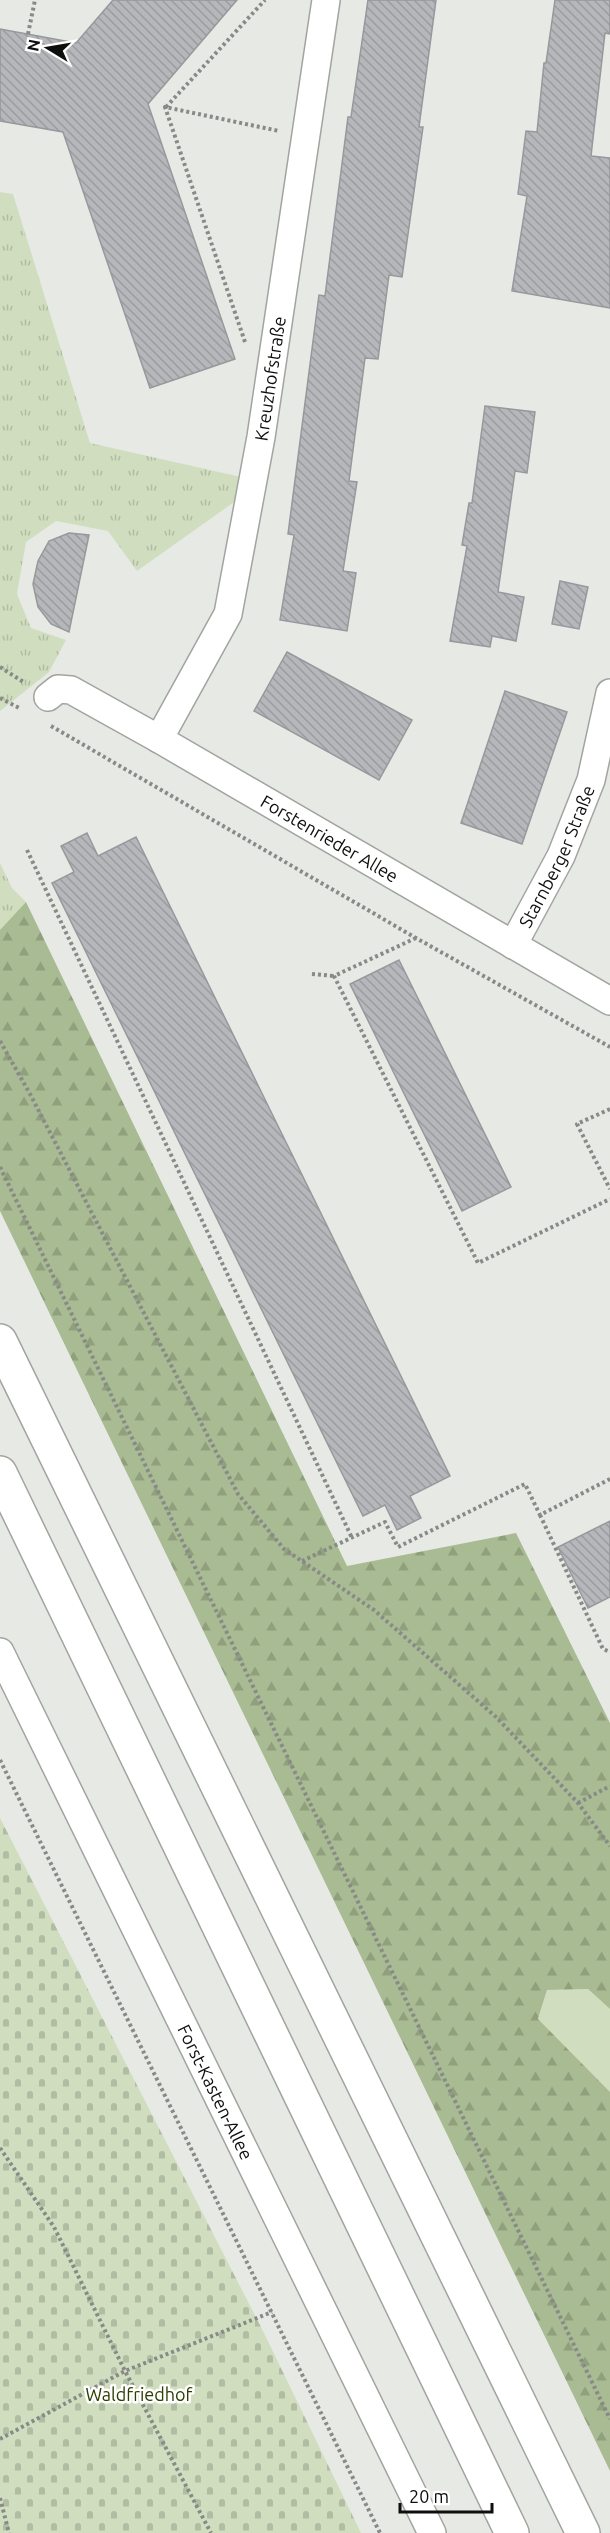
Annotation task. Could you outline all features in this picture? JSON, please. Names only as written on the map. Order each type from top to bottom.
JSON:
[{"type":"highway","points":[[0,1341],[583,2533]]},
{"type":"highway","points":[[0,1473],[512,2533]]},
{"type":"street","name":"Kreuzhofstraße","points":[[159,739],[228,614],[261,437],[326,0]]},
{"type":"street","name":"Forstenrieder Allee","points":[[39,706],[58,689],[70,690],[159,739],[610,1001]]},
{"type":"street","name":"Starnberger Straße","points":[[513,945],[561,856],[591,780],[610,693]]},
{"type":"street","name":"Forst-Kasten-Allee","points":[[0,1652],[432,2533]]},
{"type":"path","points":[[28,34],[35,0]]},
{"type":"path","points":[[165,107],[265,0]]},
{"type":"path","points":[[165,107],[306,136]]},
{"type":"path","points":[[165,107],[246,346]]},
{"type":"path","points":[[0,698],[39,706]]},
{"type":"path","points":[[51,726],[416,938],[610,1047]]},
{"type":"path","points":[[27,850],[352,1538]]},
{"type":"path","points":[[312,974],[334,976],[416,938]]},
{"type":"path","points":[[334,976],[478,1263],[610,1199]]},
{"type":"path","points":[[0,1041],[30,1094],[238,1494],[284,1549],[383,1617],[496,1717],[578,1803],[610,1846]]},
{"type":"path","points":[[610,1109],[577,1124],[610,1189]]},
{"type":"path","points":[[0,1167],[610,2419]]},
{"type":"path","points":[[540,1515],[610,1479]]},
{"type":"path","points":[[301,1562],[385,1522],[398,1547],[525,1484],[603,1649],[610,1652]]},
{"type":"path","points":[[0,1760],[380,2533]]},
{"type":"path","points":[[578,1803],[610,1786]]},
{"type":"path","points":[[0,2148],[54,2227],[125,2371],[211,2533]]},
{"type":"path","points":[[0,2439],[125,2371],[272,2312]]},
{"type":"path","points":[[0,2499],[9,2533]]},
{"type":"green space","points":[[0,192],[13,194],[90,443],[241,477],[237,500],[137,571],[108,531],[56,521],[26,542],[17,594],[31,628],[66,640],[49,672],[0,711]]},
{"type":"green space","points":[[0,863],[12,888],[26,902],[0,930]]},
{"type":"green space","points":[[26,902],[347,1566],[516,1533],[610,1723],[610,2009],[588,1989],[547,1990],[538,2019],[610,2092],[610,2471],[0,1211],[0,904]]},
{"type":"green space","name":"Waldfriedhof","points":[[0,1818],[263,2331],[361,2533],[0,2533]]},
{"type":"green space","points":[[588,1989],[610,2009],[610,2092],[538,2020],[547,1990]]},
{"type":"building","points":[[113,0],[237,0],[148,104],[235,359],[150,388],[63,132],[0,121],[0,29],[76,43]]},
{"type":"building","points":[[368,0],[436,0],[419,127],[423,127],[402,277],[389,275],[378,359],[365,358],[349,481],[357,482],[343,571],[356,573],[347,631],[280,620],[294,535],[288,534],[319,295],[325,296],[348,117],[351,117]]},
{"type":"building","points":[[555,0],[610,0],[610,34],[605,33],[591,156],[610,158],[610,308],[512,291],[527,196],[518,194],[526,131],[537,132],[544,63],[546,63]]},
{"type":"building","points":[[485,406],[535,412],[527,473],[515,471],[498,592],[524,597],[516,641],[492,636],[490,647],[450,641],[467,546],[462,545],[469,503],[472,503]]},
{"type":"building","points":[[69,533],[89,535],[69,632],[51,624],[38,607],[33,584],[38,561],[49,541]]},
{"type":"building","points":[[560,581],[588,587],[579,629],[552,624]]},
{"type":"building","points":[[287,652],[412,720],[379,780],[254,711]]},
{"type":"building","points":[[505,691],[567,712],[522,844],[461,823]]},
{"type":"building","points":[[87,833],[98,856],[136,837],[450,1476],[410,1496],[421,1518],[397,1530],[385,1505],[363,1516],[52,883],[74,872],[61,846]]},
{"type":"building","points":[[399,960],[511,1187],[462,1211],[350,984]]},
{"type":"building","points":[[610,1521],[610,1597],[588,1608],[558,1547]]}]
